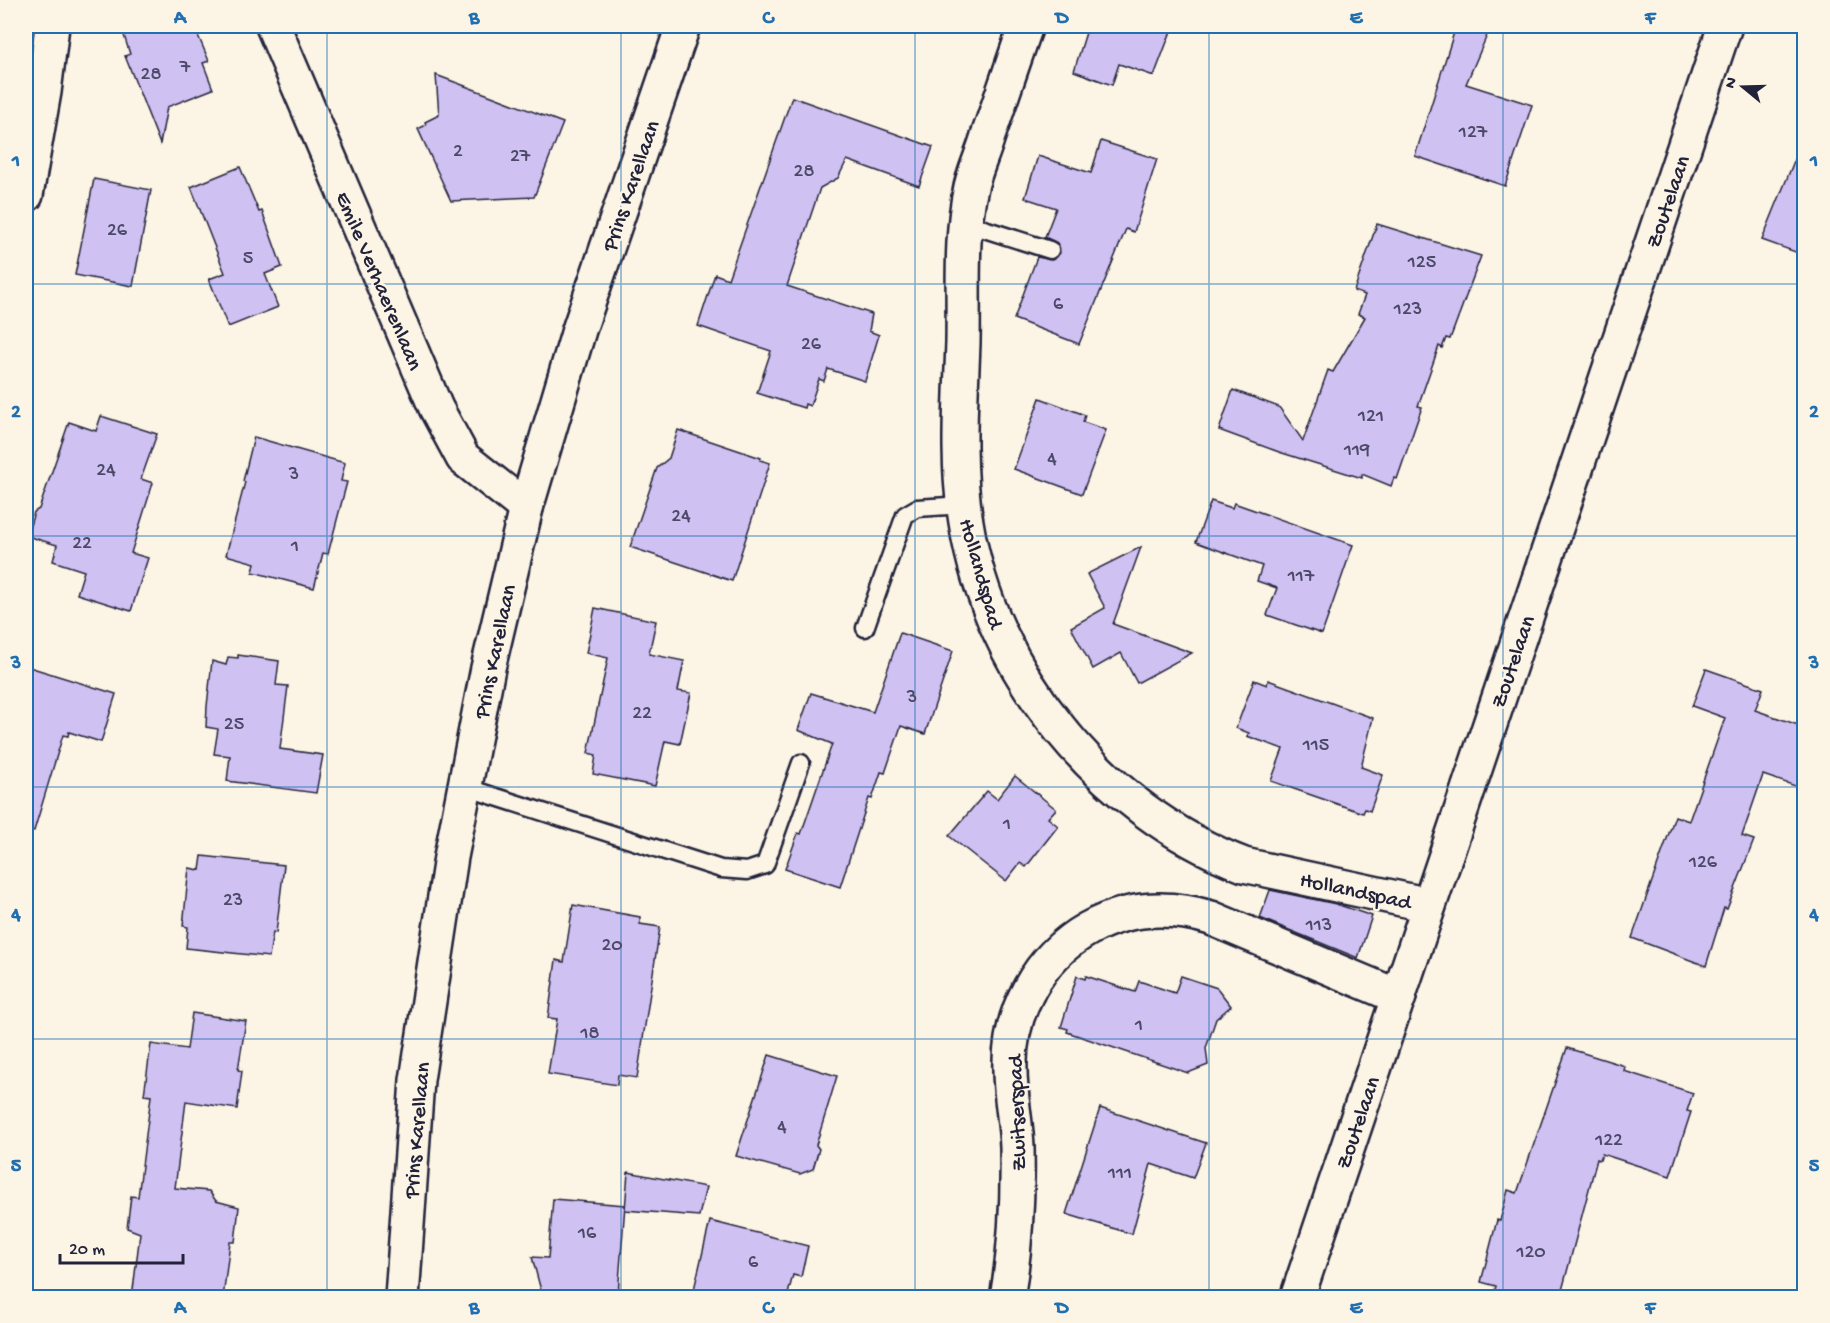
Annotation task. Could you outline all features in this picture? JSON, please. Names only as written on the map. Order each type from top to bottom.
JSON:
[{"type":"street","points":[[26,195],[44,92],[52,26]]},
{"type":"street","name":"Emile Verhaerenlaan","points":[[273,26],[436,408],[463,459],[526,508]]},
{"type":"street","name":"Prins Karellaan","points":[[402,1298],[417,1080],[465,787],[488,668],[526,508],[579,330],[683,26]]},
{"type":"street","name":"Hollandspad","points":[[1026,26],[971,186],[966,228],[960,465],[964,505],[981,584],[1003,643],[1036,697],[1077,749],[1110,783],[1149,813],[1219,855],[1244,865],[1429,905]]},
{"type":"street","name":"Zoutelaan","points":[[1297,1298],[1725,26]]},
{"type":"street","name":"Zwitserspad","points":[[1007,1298],[1018,1206],[1016,1141],[1009,1069],[1013,1031],[1027,993],[1047,961],[1071,939],[1102,921],[1130,912],[1182,909],[1211,918],[1399,997]]},
{"type":"lane","points":[[966,228],[981,228],[1050,250]]},
{"type":"lane","points":[[865,628],[905,515],[917,508],[964,505]]},
{"type":"lane","points":[[465,787],[721,869],[747,871],[765,865],[801,763]]},
{"type":"building","points":[[121,26],[194,26],[209,61],[203,63],[213,89],[167,107],[160,144],[125,56],[130,54]]},
{"type":"building","points":[[1088,26],[1173,26],[1154,76],[1119,64],[1112,85],[1074,71]]},
{"type":"building","points":[[1456,26],[1491,26],[1466,84],[1532,105],[1505,186],[1415,156]]},
{"type":"building","points":[[436,75],[563,123],[534,197],[451,201],[418,129],[426,125],[425,122],[439,115]]},
{"type":"building","points":[[792,97],[933,147],[919,186],[847,160],[838,178],[820,188],[787,286],[872,314],[869,331],[879,335],[865,381],[828,369],[824,381],[819,379],[810,406],[805,404],[804,408],[757,393],[771,351],[698,326],[715,274],[728,279]]},
{"type":"building","points":[[1804,139],[1804,255],[1762,240]]},
{"type":"building","points":[[1101,141],[1157,159],[1134,232],[1126,229],[1079,344],[1014,319],[1037,257],[1052,260],[1060,253],[1057,243],[1045,237],[1056,208],[1025,198],[1038,156],[1091,173]]},
{"type":"building","points":[[240,167],[259,212],[262,211],[282,267],[265,274],[278,307],[228,327],[209,279],[225,273],[191,187]]},
{"type":"building","points":[[94,179],[151,190],[133,286],[75,275]]},
{"type":"building","points":[[1377,224],[1481,256],[1450,339],[1446,338],[1442,348],[1439,346],[1418,406],[1422,407],[1397,479],[1394,478],[1391,486],[1362,474],[1362,478],[1219,430],[1233,390],[1279,407],[1303,441],[1328,370],[1333,372],[1365,317],[1358,314],[1365,295],[1354,291]]},
{"type":"building","points":[[1040,398],[1085,415],[1083,422],[1106,430],[1082,494],[1014,469]]},
{"type":"building","points":[[101,416],[157,434],[141,479],[153,483],[131,553],[148,558],[131,611],[77,594],[84,571],[53,561],[57,545],[27,536],[34,512],[39,509],[69,422],[96,431]]},
{"type":"building","points":[[678,430],[770,463],[732,581],[630,547],[657,468],[669,458]]},
{"type":"building","points":[[254,437],[345,463],[341,481],[347,482],[328,554],[323,553],[314,588],[253,572],[255,563],[226,555]]},
{"type":"building","points":[[1211,501],[1232,508],[1234,503],[1353,545],[1322,634],[1267,615],[1277,588],[1257,581],[1262,566],[1196,542]]},
{"type":"building","points":[[1141,547],[1113,624],[1192,653],[1137,683],[1121,653],[1093,669],[1071,627],[1105,608],[1087,574]]},
{"type":"building","points":[[595,608],[656,621],[649,654],[684,661],[678,691],[691,693],[680,744],[665,741],[655,786],[593,774],[596,755],[588,753],[608,658],[586,653]]},
{"type":"building","points":[[900,633],[953,651],[925,734],[901,726],[885,773],[881,772],[872,799],[869,798],[840,887],[785,869],[798,833],[801,834],[832,744],[798,730],[811,693],[873,712]]},
{"type":"building","points":[[238,655],[279,661],[276,685],[288,686],[280,749],[323,755],[316,793],[227,781],[230,756],[214,754],[218,729],[206,727],[207,706],[212,661],[226,665],[228,657],[238,658]]},
{"type":"building","points":[[26,666],[116,694],[101,742],[69,732],[68,736],[63,735],[34,831],[26,830]]},
{"type":"building","points":[[1706,669],[1763,689],[1755,710],[1804,727],[1804,789],[1763,775],[1742,836],[1754,840],[1727,909],[1724,908],[1706,966],[1632,938],[1675,816],[1689,821],[1725,718],[1692,706]]},
{"type":"building","points":[[1254,680],[1267,685],[1268,680],[1373,718],[1361,767],[1383,775],[1370,811],[1365,809],[1363,813],[1271,781],[1283,749],[1247,736],[1249,733],[1236,728]]},
{"type":"building","points":[[1015,776],[1056,809],[1048,818],[1058,826],[1026,867],[1020,863],[1006,881],[949,836],[987,791],[997,799]]},
{"type":"building","points":[[202,856],[284,865],[276,933],[273,932],[269,957],[186,948],[188,927],[183,926],[189,868],[200,870]]},
{"type":"building","points":[[1270,890],[1336,904],[1372,916],[1358,958],[1260,918]]},
{"type":"building","points":[[573,905],[640,917],[640,924],[660,927],[637,1078],[618,1075],[617,1085],[548,1074],[557,1019],[548,1018],[556,960],[564,962]]},
{"type":"building","points":[[1077,976],[1085,979],[1086,976],[1135,992],[1139,981],[1175,993],[1181,976],[1217,988],[1231,1006],[1216,1019],[1206,1048],[1208,1065],[1188,1073],[1067,1032],[1068,1029],[1061,1027]]},
{"type":"building","points":[[192,1013],[246,1021],[238,1070],[242,1071],[237,1109],[186,1101],[175,1188],[209,1191],[216,1201],[239,1207],[235,1242],[230,1242],[223,1298],[132,1298],[140,1233],[127,1228],[131,1196],[138,1197],[151,1096],[144,1095],[151,1044],[187,1049]]},
{"type":"building","points":[[1567,1048],[1625,1066],[1624,1071],[1693,1093],[1687,1111],[1691,1112],[1670,1176],[1602,1154],[1600,1160],[1597,1159],[1560,1298],[1493,1298],[1496,1286],[1481,1282],[1497,1220],[1500,1221],[1508,1190],[1517,1193]]},
{"type":"building","points":[[769,1055],[837,1076],[816,1145],[819,1149],[813,1169],[800,1174],[736,1156]]},
{"type":"building","points":[[1100,1108],[1206,1143],[1193,1178],[1151,1164],[1132,1234],[1066,1214]]},
{"type":"building","points":[[628,1172],[706,1187],[699,1216],[625,1210]]},
{"type":"building","points":[[553,1199],[625,1205],[618,1294],[573,1291],[570,1298],[543,1298],[532,1257],[548,1258]]},
{"type":"building","points":[[710,1221],[808,1246],[801,1277],[793,1275],[787,1298],[692,1298]]}]
